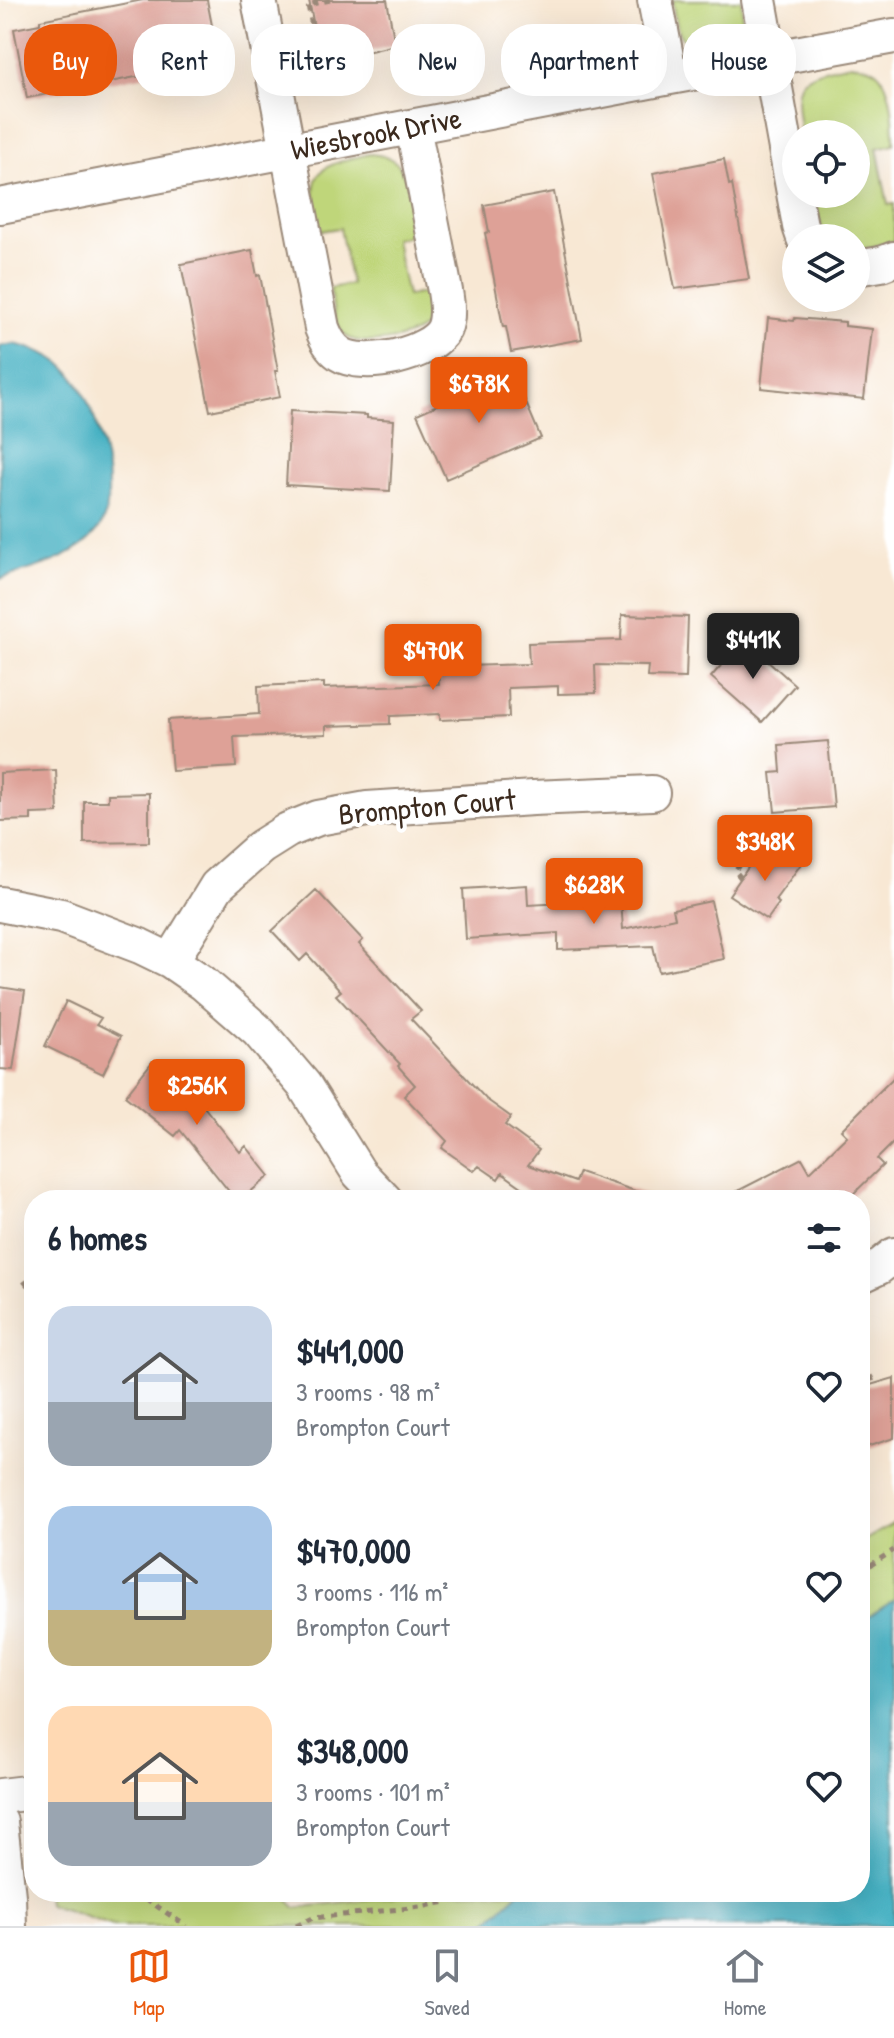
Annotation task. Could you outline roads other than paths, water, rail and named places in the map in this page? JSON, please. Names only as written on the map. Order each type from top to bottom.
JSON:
[{"type":"street","points":[[259,0],[322,328],[329,344],[341,355],[356,360],[373,360],[419,350],[435,342],[444,327],[448,310],[413,127]]},
{"type":"street","points":[[655,0],[670,77]]},
{"type":"street","points":[[759,0],[764,24]]},
{"type":"street","name":"Wiesbrook Drive","points":[[796,54],[894,37]]},
{"type":"street","name":"Wiesbrook Drive","points":[[0,206],[683,75]]},
{"type":"street","points":[[777,96],[800,224]]},
{"type":"street","points":[[870,266],[894,259]]},
{"type":"street","name":"Brompton Court","points":[[171,961],[217,886],[261,847],[288,830],[318,818],[367,809],[652,793]]},
{"type":"street","points":[[0,904],[61,916],[140,946],[171,961],[203,983],[258,1031],[304,1085],[359,1173],[375,1190]]},
{"type":"street","points":[[870,1271],[894,1255]]},
{"type":"street","points":[[0,1796],[24,1793]]},
{"type":"street","points":[[0,1822],[9,1926]]},
{"type":"water","points":[[15,344],[54,359],[76,381],[96,422],[103,447],[108,495],[105,515],[88,541],[52,562],[0,579],[0,346]]},
{"type":"water","points":[[894,1600],[894,1926],[482,1926],[508,1902],[870,1902],[870,1616]]}]
